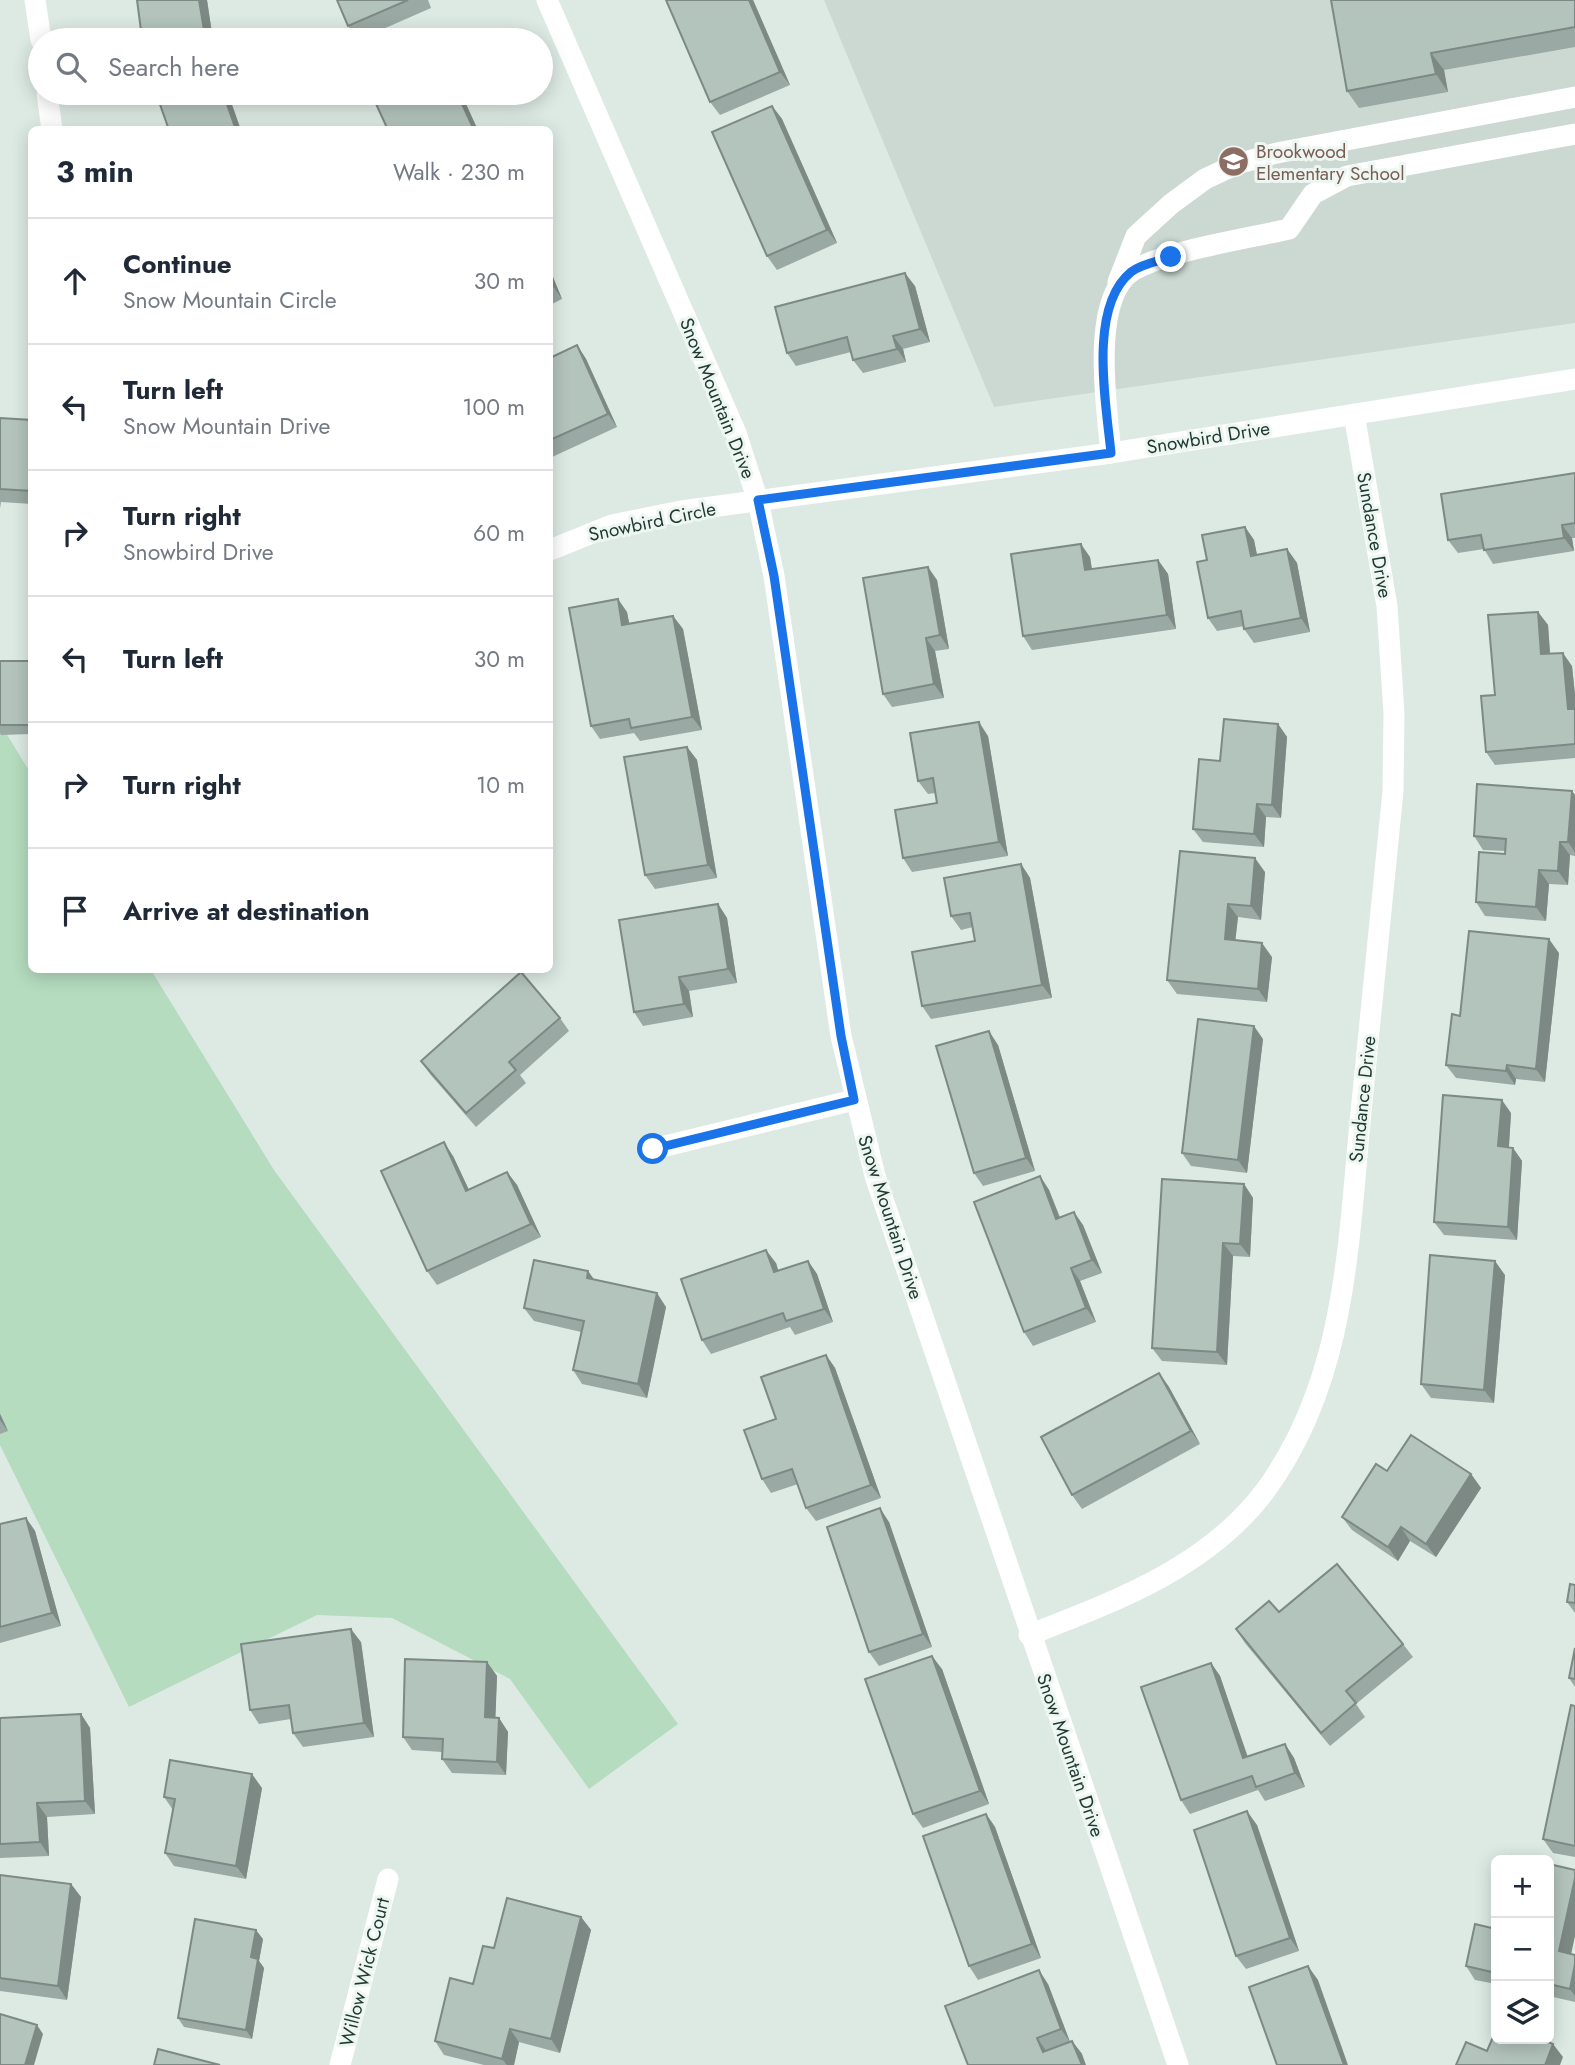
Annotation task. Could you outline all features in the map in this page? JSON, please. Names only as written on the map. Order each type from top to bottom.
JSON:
[{"type":"street","points":[[35,0],[39,28]]},
{"type":"street","name":"Snow Mountain Drive","points":[[547,0],[736,433],[758,500],[774,576],[841,1036],[854,1100],[875,1176],[1029,1635],[1178,2065]]},
{"type":"street","points":[[1111,453],[1104,379],[1104,331],[1136,236],[1171,204],[1206,179],[1237,164],[1277,153],[1575,97]]},
{"type":"street","points":[[49,105],[51,126]]},
{"type":"street","points":[[1117,286],[1133,270],[1171,257],[1289,229],[1313,194],[1346,177],[1575,134]]},
{"type":"street","name":"Snowbird Drive","points":[[758,500],[1111,453],[1575,379]]},
{"type":"street","name":"Sundance Drive","points":[[1029,1635],[1130,1596],[1181,1567],[1226,1532],[1264,1491],[1301,1433],[1324,1377],[1342,1291],[1393,791],[1394,713],[1387,606],[1354,414]]},
{"type":"street","name":"Snowbird Circle","points":[[553,549],[612,525],[758,500]]},
{"type":"street","points":[[653,1149],[854,1100]]},
{"type":"street","name":"Willow Wick Court","points":[[341,2065],[388,1879]]},
{"type":"shaded area","name":"Brookwood Elementary School","points":[[824,0],[1575,0],[1575,323],[994,407]]},
{"type":"green space","points":[[0,723],[28,769],[28,973],[153,973],[274,1170],[678,1724],[589,1789],[510,1679],[392,1618],[317,1615],[129,1707],[0,1445]]},
{"type":"building","points":[[137,0],[199,0],[204,28],[141,28]]},
{"type":"building","points":[[337,0],[408,0],[348,26]]},
{"type":"building","points":[[666,0],[749,0],[780,72],[710,102]]},
{"type":"building","points":[[1331,0],[1575,0],[1575,27],[1431,53],[1436,74],[1347,91]]},
{"type":"building","points":[[160,105],[227,105],[235,126],[168,126]]},
{"type":"building","points":[[377,105],[463,105],[472,126],[386,126]]},
{"type":"building","points":[[772,106],[827,230],[767,256],[712,132]]},
{"type":"building","points":[[905,273],[920,329],[893,336],[897,349],[853,360],[847,337],[787,353],[775,307]]},
{"type":"building","points":[[577,345],[608,414],[553,439],[553,357]]},
{"type":"building","points":[[0,418],[28,420],[28,491],[0,489]]},
{"type":"building","points":[[1575,473],[1575,523],[1562,525],[1564,538],[1484,550],[1481,535],[1448,540],[1441,494]]},
{"type":"building","points":[[1245,527],[1251,556],[1287,549],[1301,618],[1244,629],[1241,611],[1208,618],[1197,562],[1207,560],[1202,535]]},
{"type":"building","points":[[1081,544],[1085,570],[1158,560],[1167,615],[1023,636],[1011,554]]},
{"type":"building","points":[[928,567],[940,635],[926,638],[934,684],[883,694],[863,578]]},
{"type":"building","points":[[618,599],[622,625],[673,616],[692,717],[631,728],[629,719],[591,726],[569,608]]},
{"type":"building","points":[[1538,612],[1541,654],[1563,653],[1568,709],[1575,709],[1575,744],[1486,752],[1481,696],[1495,695],[1488,615]]},
{"type":"building","points":[[0,661],[28,661],[28,725],[0,725]]},
{"type":"building","points":[[1224,719],[1278,724],[1272,805],[1257,804],[1254,834],[1193,829],[1199,759],[1220,761]]},
{"type":"building","points":[[979,722],[999,842],[903,858],[895,810],[937,803],[933,778],[918,781],[910,733]]},
{"type":"building","points":[[687,747],[708,865],[645,875],[624,757]]},
{"type":"building","points":[[1477,784],[1572,791],[1568,842],[1560,842],[1558,871],[1539,870],[1536,907],[1476,902],[1479,852],[1505,854],[1506,839],[1474,836]]},
{"type":"building","points":[[1180,851],[1255,858],[1251,906],[1228,904],[1225,939],[1262,943],[1258,989],[1167,980]]},
{"type":"building","points":[[1021,864],[1042,985],[922,1006],[912,952],[975,941],[970,913],[951,916],[944,878]]},
{"type":"building","points":[[718,904],[728,969],[679,977],[684,1004],[634,1012],[619,920]]},
{"type":"building","points":[[1469,931],[1549,939],[1536,1069],[1507,1065],[1506,1071],[1446,1065],[1452,1014],[1460,1016]]},
{"type":"building","points":[[520,973],[560,1018],[509,1062],[516,1070],[466,1113],[421,1061]]},
{"type":"building","points":[[1198,1019],[1254,1026],[1238,1160],[1182,1153]]},
{"type":"building","points":[[989,1031],[1026,1158],[974,1173],[936,1046]]},
{"type":"building","points":[[1443,1095],[1502,1100],[1498,1146],[1513,1148],[1508,1227],[1434,1222]]},
{"type":"building","points":[[444,1142],[466,1191],[507,1172],[531,1224],[427,1271],[381,1171]]},
{"type":"building","points":[[1040,1176],[1056,1219],[1074,1212],[1092,1260],[1071,1268],[1086,1308],[1024,1332],[974,1202]]},
{"type":"building","points":[[1162,1179],[1244,1184],[1240,1244],[1223,1243],[1217,1352],[1152,1348]]},
{"type":"building","points":[[766,1250],[774,1272],[808,1261],[824,1309],[786,1321],[783,1313],[702,1340],[681,1279]]},
{"type":"building","points":[[1430,1255],[1495,1261],[1484,1390],[1421,1384]]},
{"type":"building","points":[[534,1260],[588,1271],[587,1278],[657,1293],[638,1384],[573,1370],[584,1321],[524,1308]]},
{"type":"building","points":[[826,1355],[871,1485],[806,1508],[792,1469],[762,1479],[744,1430],[776,1419],[761,1377]]},
{"type":"building","points":[[1159,1373],[1191,1431],[1072,1495],[1041,1437]]},
{"type":"building","points":[[1411,1435],[1471,1474],[1426,1544],[1401,1527],[1388,1547],[1342,1517],[1376,1464],[1387,1471]]},
{"type":"building","points":[[880,1508],[923,1634],[869,1652],[827,1527]]},
{"type":"building","points":[[26,1518],[52,1613],[0,1627],[0,1524]]},
{"type":"building","points":[[1337,1564],[1403,1644],[1346,1691],[1356,1703],[1321,1733],[1236,1629],[1269,1601],[1279,1612]]},
{"type":"building","points":[[1570,1584],[1575,1585],[1575,1603],[1567,1602]]},
{"type":"building","points":[[351,1629],[364,1723],[293,1733],[289,1705],[250,1710],[241,1644]]},
{"type":"building","points":[[1575,1648],[1575,1679],[1569,1678]]},
{"type":"building","points":[[932,1656],[980,1791],[913,1814],[865,1679]]},
{"type":"building","points":[[405,1659],[487,1662],[485,1717],[499,1718],[497,1762],[442,1759],[443,1739],[403,1737]]},
{"type":"building","points":[[1211,1663],[1243,1758],[1285,1744],[1295,1773],[1256,1787],[1252,1776],[1181,1800],[1141,1687]]},
{"type":"building","points":[[1571,1705],[1575,1706],[1575,1846],[1543,1839]]},
{"type":"building","points":[[81,1714],[85,1801],[37,1803],[40,1842],[0,1844],[0,1718]]},
{"type":"building","points":[[170,1760],[252,1774],[236,1866],[165,1853],[175,1799],[164,1797]]},
{"type":"building","points":[[1247,1811],[1290,1938],[1236,1956],[1194,1830]]},
{"type":"building","points":[[986,1814],[1032,1944],[969,1966],[923,1836]]},
{"type":"building","points":[[1554,1865],[1575,1870],[1559,1951],[1575,1955],[1570,1989],[1554,1985]]},
{"type":"building","points":[[0,1875],[71,1884],[58,1986],[0,1978]]},
{"type":"building","points":[[507,1898],[581,1917],[551,2039],[510,2029],[502,2059],[435,2041],[450,1978],[473,1984],[483,1946],[494,1948]]},
{"type":"building","points":[[195,1919],[256,1930],[251,1957],[258,1959],[246,2030],[178,2018]]},
{"type":"building","points":[[1475,1924],[1491,1928],[1491,1972],[1466,1966]]},
{"type":"building","points":[[1308,1966],[1344,2065],[1277,2065],[1249,1987]]},
{"type":"building","points":[[1039,1970],[1061,2029],[1037,2038],[1043,2052],[1072,2041],[1082,2065],[968,2065],[945,2006]]},
{"type":"building","points":[[0,2014],[37,2025],[25,2065],[0,2065]]},
{"type":"building","points":[[1466,2042],[1487,2051],[1491,2042],[1491,2044],[1553,2044],[1545,2065],[1456,2065]]},
{"type":"building","points":[[158,2049],[220,2065],[154,2065]]},
{"type":"place","name":"Brookwood Elementary School","points":[[1233,162]]},
{"type":"route","points":[[653,1149],[745,1129],[854,1100],[841,1036],[774,576],[758,500],[1111,453],[1104,379],[1104,331],[1117,286],[1133,270],[1171,257]]}]
